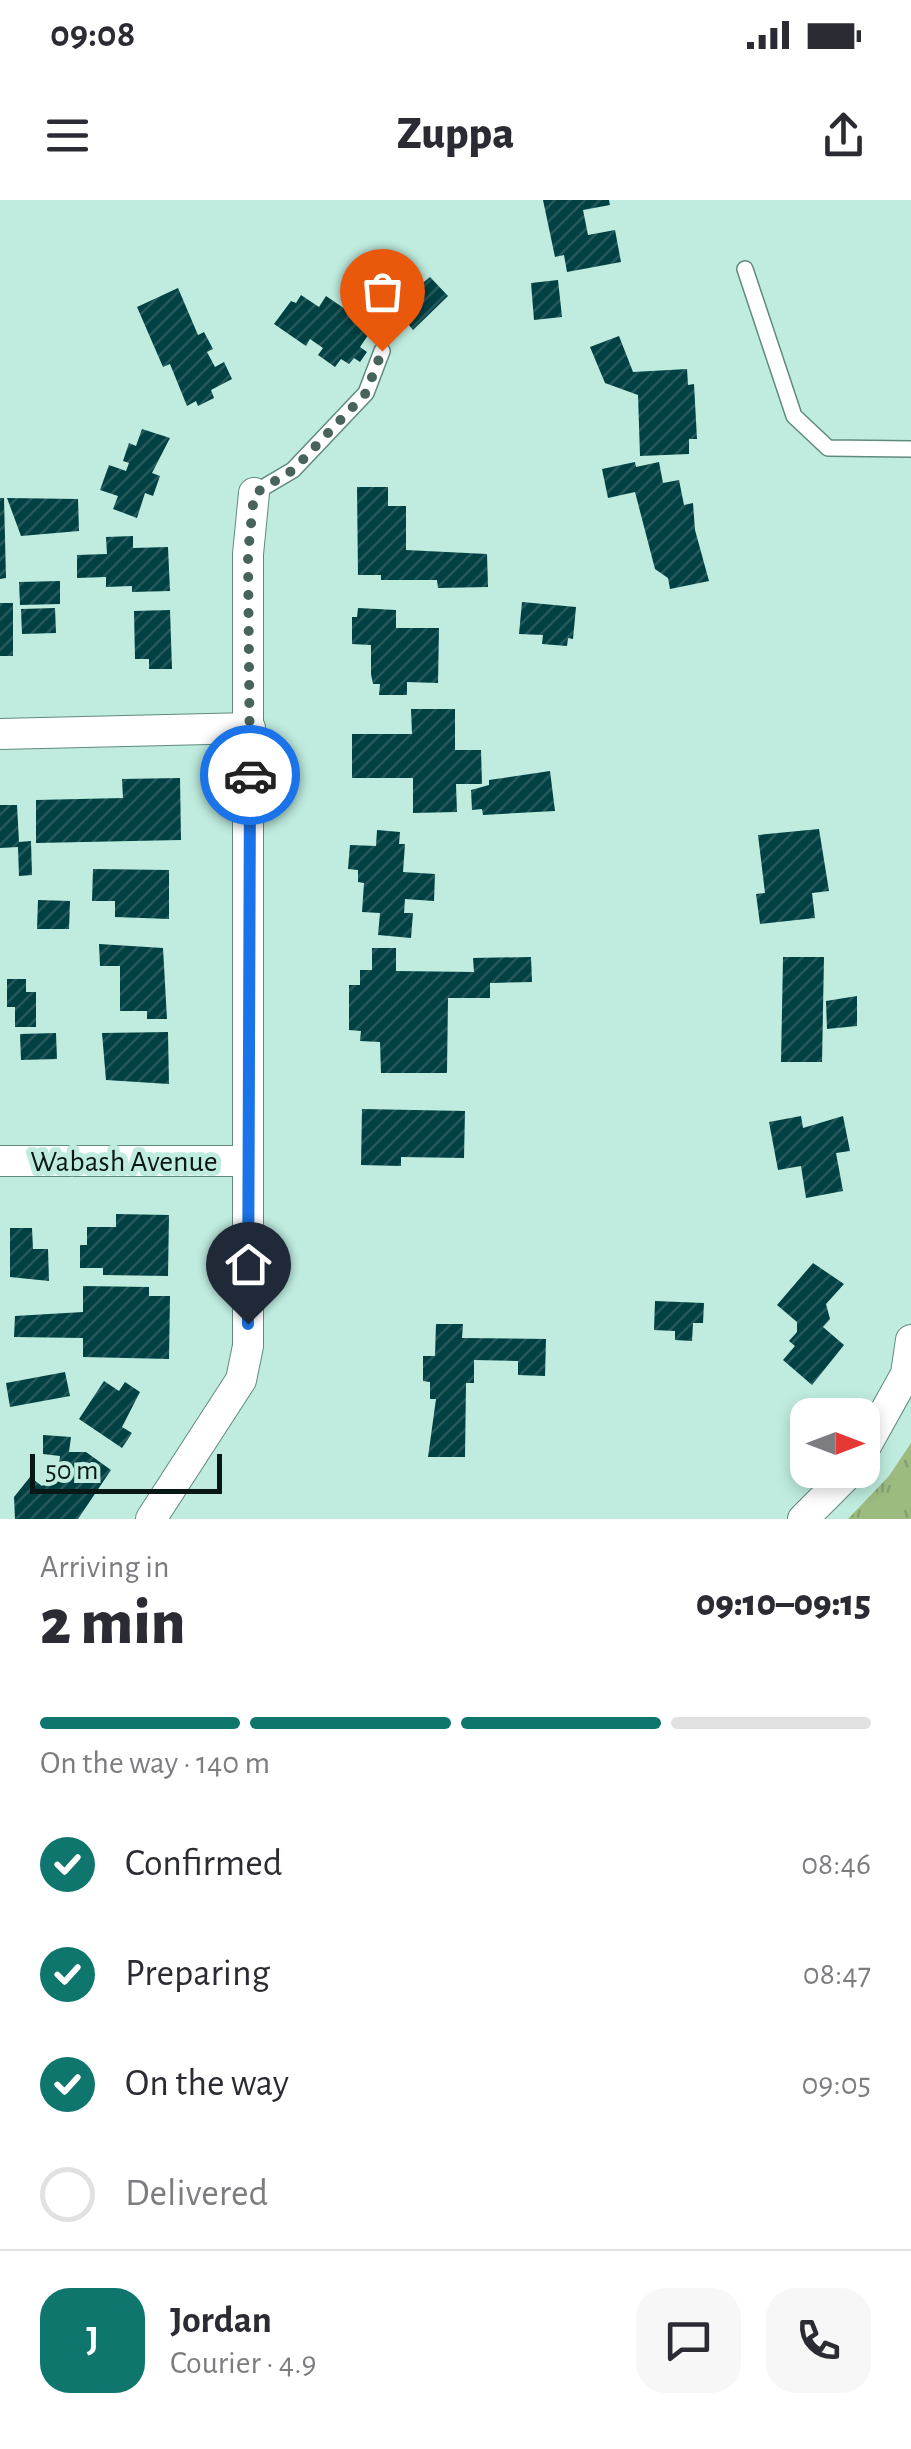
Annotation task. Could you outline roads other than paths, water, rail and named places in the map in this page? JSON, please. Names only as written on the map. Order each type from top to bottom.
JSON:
[{"type":"street","points":[[151,1519],[241,1380],[248,1346],[248,554],[254,494]]},
{"type":"street","points":[[0,734],[250,728]]},
{"type":"street","name":"Wabash Avenue","points":[[0,1161],[248,1161]]},
{"type":"street","points":[[880,1421],[906,1374],[911,1340]]},
{"type":"street","points":[[802,1519],[834,1488]]},
{"type":"lane","points":[[745,269],[794,416],[828,448],[911,449]]},
{"type":"lane","points":[[254,494],[293,470],[366,393],[382,351]]}]
